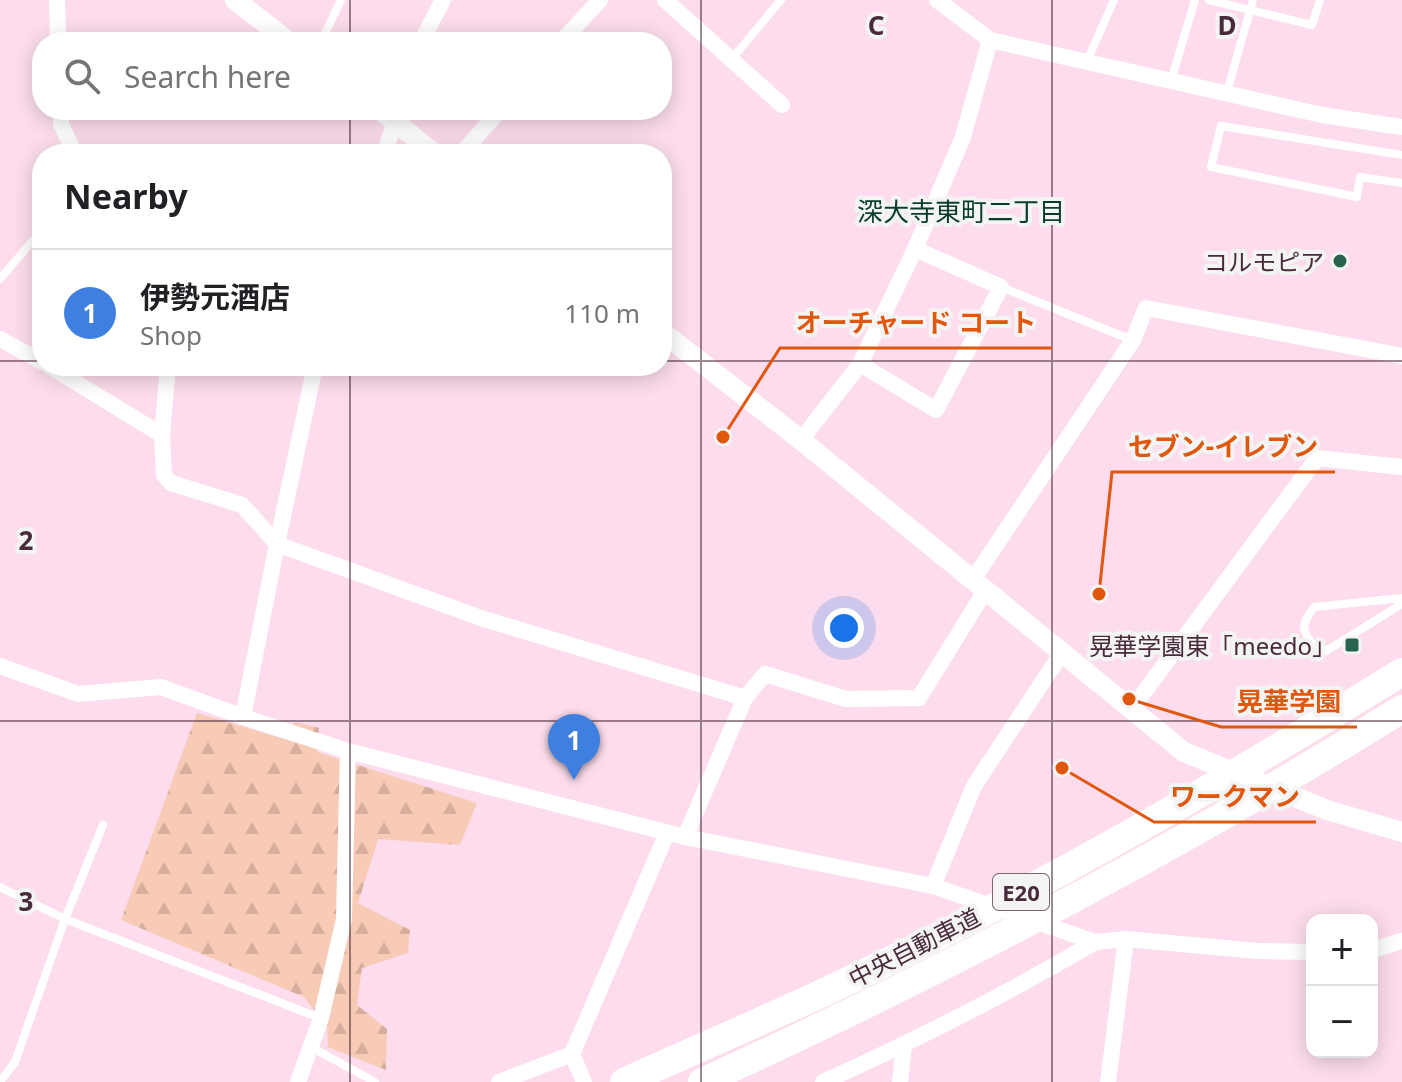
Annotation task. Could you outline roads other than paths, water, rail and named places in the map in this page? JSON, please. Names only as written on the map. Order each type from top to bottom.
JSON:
[{"type":"highway","name":"中央自動車道","points":[[624,1082],[830,989],[1025,890],[1257,762],[1402,672]]},
{"type":"highway","name":"中央自動車道","points":[[702,1082],[825,1026],[1139,864],[1402,709]]},
{"type":"street","points":[[57,0],[58,32]]},
{"type":"street","points":[[235,0],[276,32]]},
{"type":"street","points":[[426,32],[443,0]]},
{"type":"street","points":[[570,32],[600,0]]},
{"type":"street","points":[[665,0],[782,105]]},
{"type":"street","points":[[937,0],[990,40],[1322,115],[1402,127]]},
{"type":"street","points":[[801,440],[860,364],[915,249],[963,137],[990,40]]},
{"type":"street","points":[[61,120],[70,144]]},
{"type":"street","points":[[388,144],[396,120]]},
{"type":"street","points":[[400,120],[425,144]]},
{"type":"street","points":[[470,144],[491,120]]},
{"type":"street","points":[[860,364],[936,410],[1001,287],[915,249]]},
{"type":"street","points":[[685,837],[745,698],[765,674],[846,699],[919,698],[979,586],[1133,340],[1146,308],[1402,356]]},
{"type":"street","points":[[0,339],[32,357]]},
{"type":"street","points":[[672,340],[801,440],[1184,752],[1316,805],[1402,832]]},
{"type":"street","points":[[65,376],[162,435]]},
{"type":"street","points":[[167,376],[162,435],[164,475],[171,483],[242,505],[277,544],[481,618],[745,698]]},
{"type":"street","points":[[243,717],[313,376]]},
{"type":"street","points":[[1131,710],[1317,458],[1402,467]]},
{"type":"street","points":[[939,888],[974,786],[1061,654]]},
{"type":"street","points":[[1,671],[78,694],[161,687],[348,751],[667,833],[939,888],[1095,942],[1126,939],[1258,951],[1306,952]]},
{"type":"street","points":[[298,1082],[321,1018],[344,919],[348,751]]},
{"type":"street","points":[[584,1082],[575,1060],[667,833]]},
{"type":"street","points":[[1108,1082],[1126,939]]},
{"type":"street","points":[[1378,948],[1402,941]]},
{"type":"street","points":[[823,1082],[904,1046],[1025,984],[1095,942]]},
{"type":"street","points":[[900,1082],[904,1046]]},
{"type":"street","points":[[499,1082],[575,1060]]},
{"type":"lane","points":[[326,32],[341,0]]},
{"type":"lane","points":[[731,60],[781,0]]},
{"type":"lane","points":[[1086,63],[1114,0]]},
{"type":"lane","points":[[1171,81],[1195,0]]},
{"type":"lane","points":[[1209,0],[1312,25],[1320,0]]},
{"type":"lane","points":[[1227,92],[1253,0]]},
{"type":"lane","points":[[1402,155],[1221,126],[1211,167],[1357,197],[1360,177],[1402,183]]},
{"type":"lane","points":[[0,279],[32,242]]},
{"type":"lane","points":[[1001,287],[1133,340]]},
{"type":"lane","points":[[1402,598],[1314,607],[1303,623],[1303,629],[1315,648],[1326,651],[1402,604]]},
{"type":"lane","points":[[0,1082],[15,1062],[65,919],[103,825]]},
{"type":"lane","points":[[0,887],[65,919],[321,1018]]},
{"type":"lane","points":[[311,1047],[375,1082]]},
{"type":"place","name":"コルモピア","points":[[1340,261]]},
{"type":"place","name":"オーチャード コート","points":[[723,437]]},
{"type":"place","name":"セブン-イレブン","points":[[1099,594]]},
{"type":"place","name":"晃華学園東「meedo」","points":[[1352,645]]},
{"type":"place","name":"晃華学園","points":[[1129,699]]},
{"type":"place","name":"ワークマン","points":[[1062,768]]},
{"type":"place","name":"伊勢元酒店","points":[[574,780]]},
{"type":"district","name":"深大寺東町二丁目","points":[[961,211]]}]
